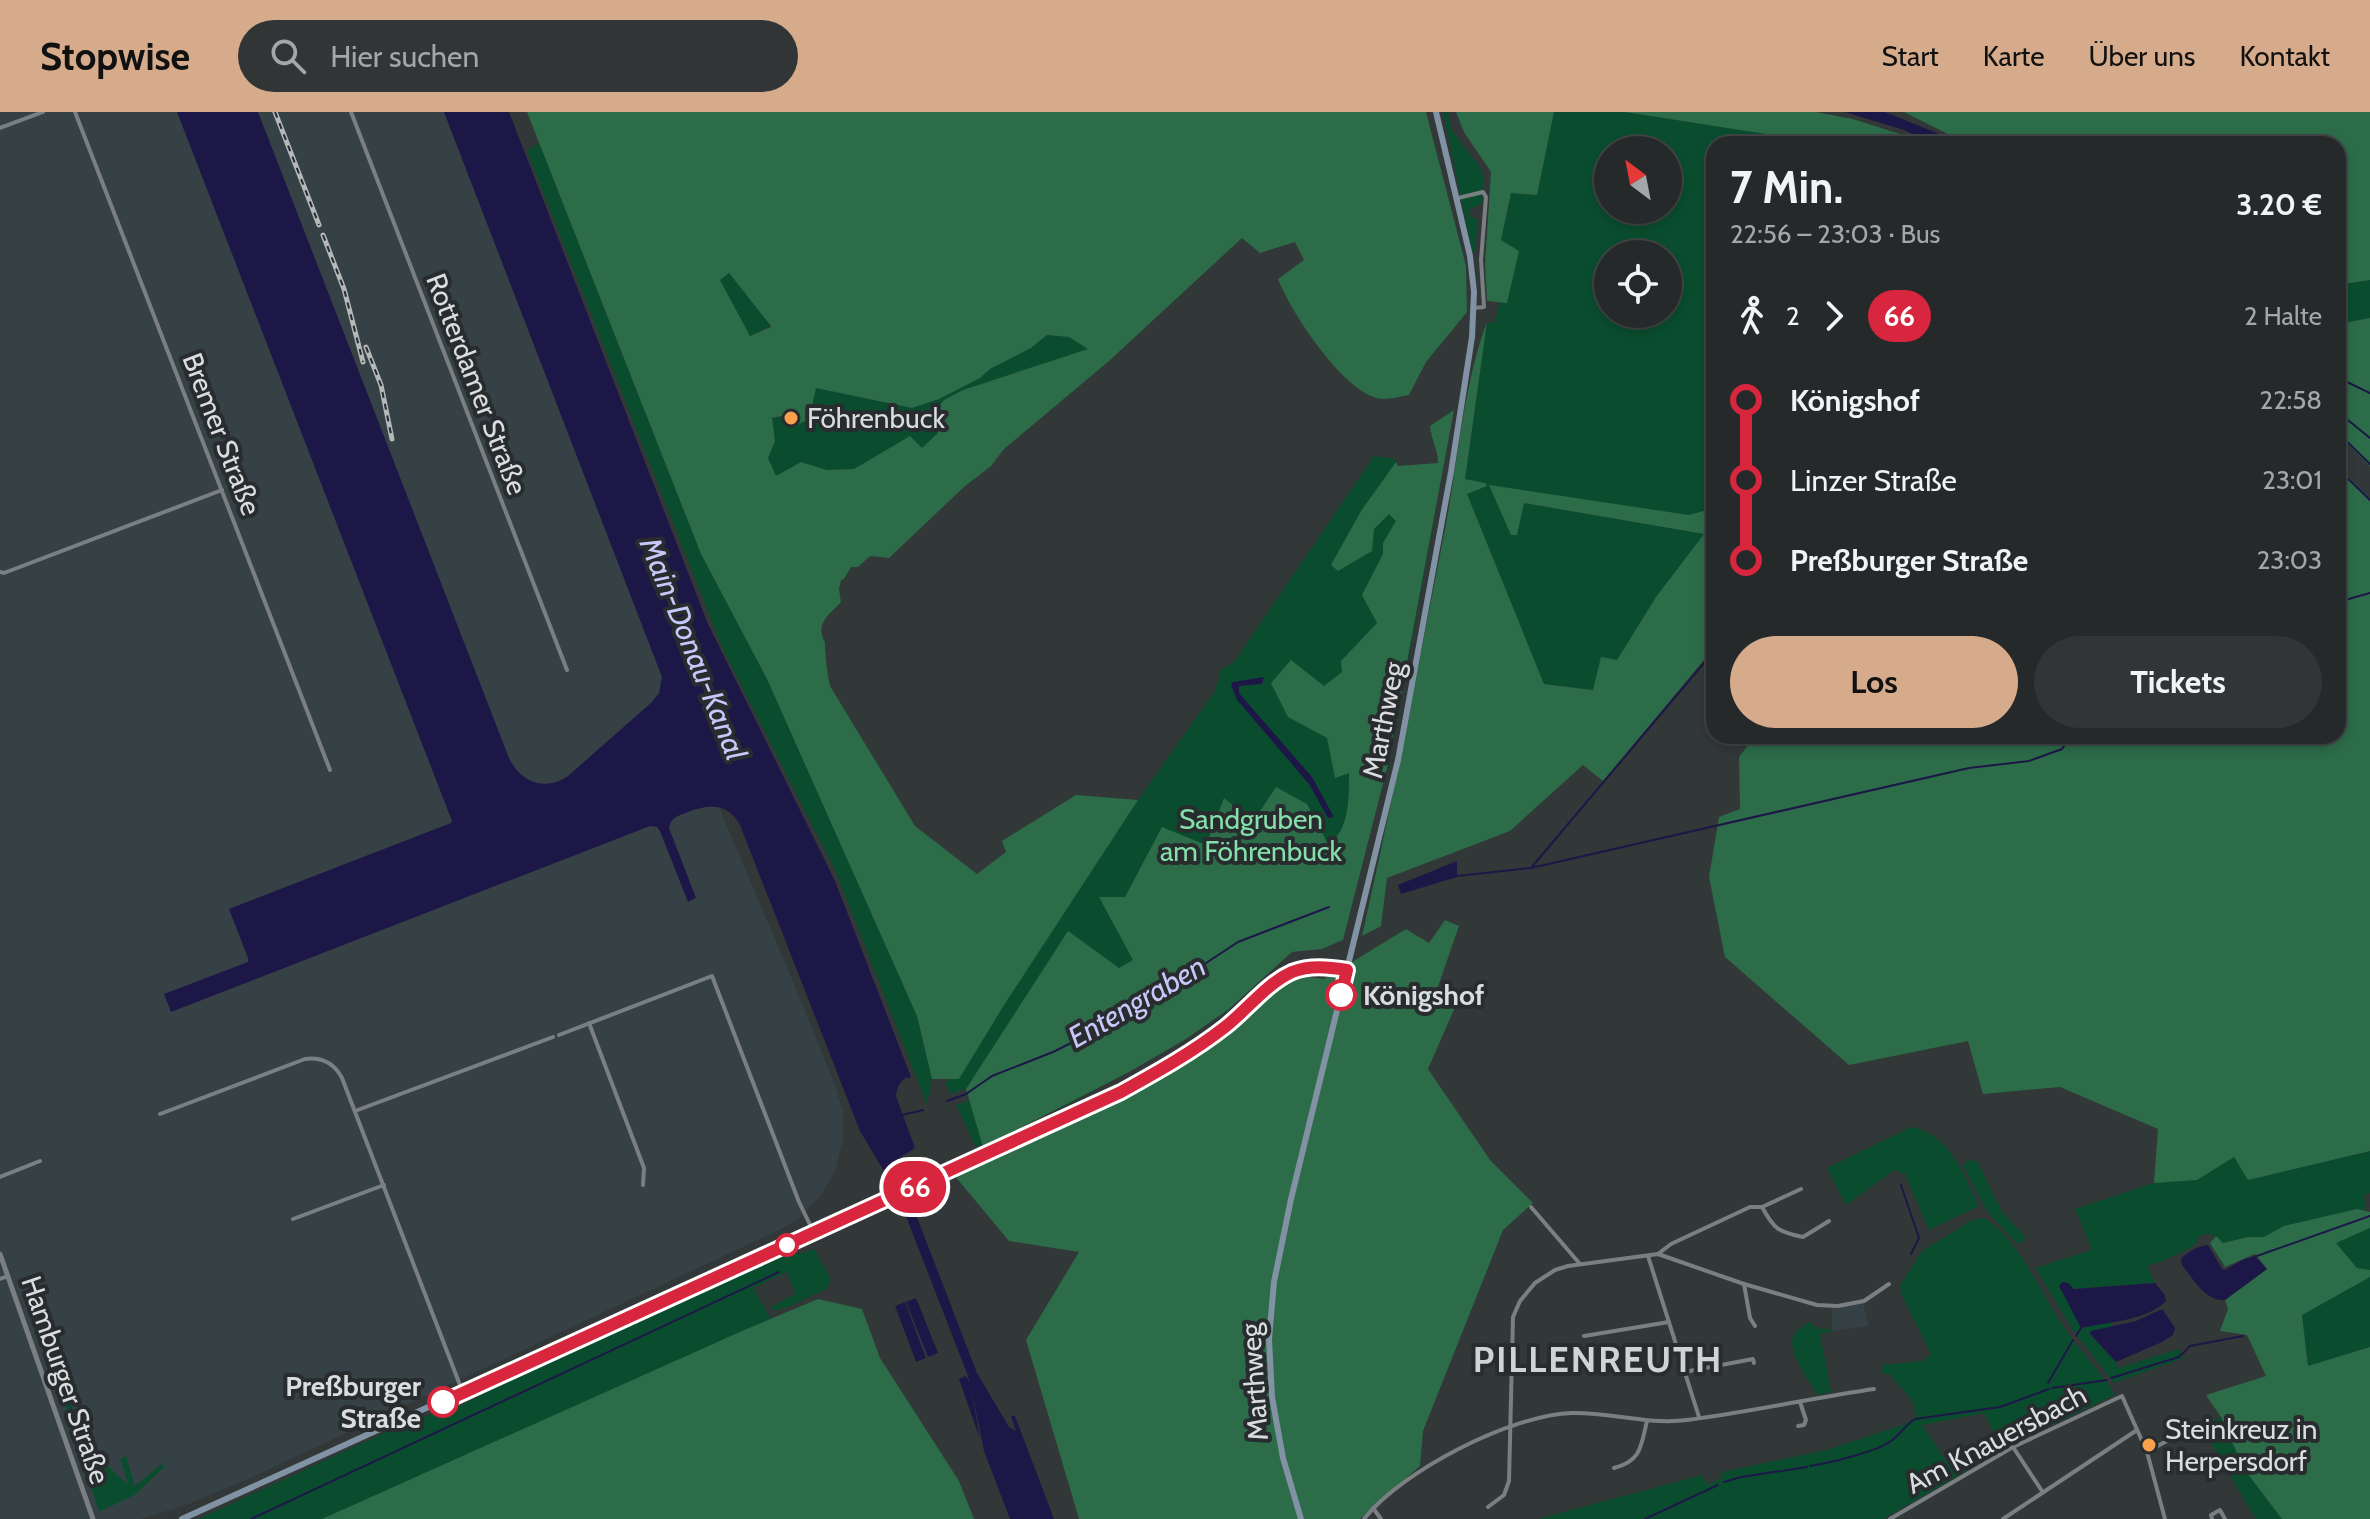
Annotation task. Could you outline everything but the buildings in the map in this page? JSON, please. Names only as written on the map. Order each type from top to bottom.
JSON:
[{"type":"main road","name":"Marthweg","points":[[1301,1519],[1284,1466],[1273,1407],[1269,1357],[1271,1309],[1291,1199],[1390,795],[1411,693],[1466,382],[1474,308],[1470,256],[1436,112]]},
{"type":"main road","points":[[182,1519],[1062,1120],[1157,1072],[1219,1032],[1289,974],[1309,967],[1347,970]]},
{"type":"street","points":[[0,128],[43,112]]},
{"type":"street","name":"Bremer Straße","points":[[75,112],[330,770]]},
{"type":"street","name":"Rotterdamer Straße","points":[[351,112],[567,670]]},
{"type":"street","points":[[1458,198],[1483,192],[1486,197],[1481,260],[1484,307],[1474,308]]},
{"type":"street","points":[[0,572],[222,490]]},
{"type":"street","points":[[355,1111],[712,976],[799,1202],[814,1233]]},
{"type":"street","points":[[589,1023],[644,1168],[643,1185]]},
{"type":"street","points":[[160,1114],[305,1059],[322,1060],[334,1066],[342,1078],[463,1393]]},
{"type":"street","points":[[0,1177],[40,1161]]},
{"type":"street","points":[[293,1219],[384,1185]]},
{"type":"street","points":[[1488,1507],[1500,1499],[1508,1487],[1513,1317],[1520,1301],[1535,1283],[1555,1270],[1580,1264],[1658,1254],[1681,1239],[1750,1207],[1762,1207],[1801,1189]]},
{"type":"street","points":[[1531,1207],[1580,1264]]},
{"type":"street","points":[[1762,1207],[1771,1224],[1782,1233],[1803,1237],[1829,1221]]},
{"type":"street","name":"Hamburger Straße","points":[[0,1254],[92,1517]]},
{"type":"street","points":[[1658,1254],[1744,1284],[1829,1307],[1864,1301],[1889,1284]]},
{"type":"street","points":[[1648,1256],[1699,1417]]},
{"type":"street","points":[[0,1279],[8,1276]]},
{"type":"street","points":[[1744,1284],[1750,1318],[1755,1326]]},
{"type":"street","points":[[1584,1336],[1669,1322]]},
{"type":"street","points":[[1684,1372],[1753,1359],[1754,1363]]},
{"type":"street","points":[[1364,1519],[1418,1471],[1493,1433],[1527,1420],[1572,1413],[1647,1421],[1686,1420],[1874,1389]]},
{"type":"street","name":"Am Knauersbach","points":[[1890,1519],[2013,1447],[2122,1396],[2138,1430]]},
{"type":"street","points":[[1798,1426],[1804,1425],[1806,1420],[1800,1402]]},
{"type":"street","points":[[1614,1468],[1638,1455],[1647,1421]]},
{"type":"street","points":[[2003,1519],[2138,1430],[2165,1519]]},
{"type":"street","points":[[2147,1452],[2179,1434]]},
{"type":"street","points":[[2013,1447],[2042,1491]]},
{"type":"street","points":[[1373,1508],[1381,1519]]},
{"type":"street","points":[[2212,1519],[2211,1515],[2220,1510],[2225,1519]]},
{"type":"street","points":[[1903,1511],[1909,1519]]},
{"type":"shaded area","points":[[0,112],[444,112],[659,666],[791,977],[843,1112],[843,1140],[835,1171],[820,1196],[797,1220],[248,1479],[189,1504],[141,1519],[0,1519]]},
{"type":"shaded area","points":[[1863,1303],[1869,1326],[1832,1331],[1832,1308]]},
{"type":"green space","points":[[527,112],[1426,112],[1466,266],[1467,312],[1426,362],[1409,395],[1384,399],[1369,395],[1337,369],[1307,331],[1278,279],[1304,260],[1295,242],[1260,253],[1242,238],[1109,361],[1004,449],[991,466],[964,487],[889,558],[870,556],[858,567],[851,567],[841,580],[841,602],[827,617],[821,630],[830,686],[915,826],[977,874],[1006,852],[1002,841],[1076,795],[1138,800],[959,1079],[932,1079],[917,1016],[767,679],[701,554]],"holes":[[[729,273],[771,326],[771,327],[750,336],[720,280]],[[1047,335],[1069,337],[1088,349],[963,390],[944,400],[933,413],[938,433],[922,448],[910,436],[854,469],[827,470],[801,462],[776,476],[768,458],[775,441],[772,418],[786,415],[795,426],[809,419],[816,388],[912,408],[939,399],[980,378]]]},
{"type":"green space","points":[[1443,112],[1448,112],[1452,131],[1480,167],[1484,180],[1482,204],[1470,209],[1470,217],[1478,219],[1475,252],[1472,251]]},
{"type":"green space","points":[[1456,112],[1554,112],[1537,195],[1511,193],[1501,240],[1519,251],[1507,303],[1487,301],[1485,264],[1491,172],[1464,132]]},
{"type":"green space","points":[[1554,112],[1625,112],[1780,136],[1706,136],[1706,510],[1689,515],[1490,486],[1517,535],[1523,503],[1704,534],[1656,597],[1617,660],[1594,690],[1544,684],[1467,494],[1486,486],[1465,480],[1487,322],[1495,323],[1500,301],[1506,302],[1501,240],[1511,193],[1537,195]]},
{"type":"green space","points":[[1625,112],[1816,112],[1853,119],[1905,136],[1779,136]]},
{"type":"green space","points":[[1904,112],[2370,112],[2370,280],[2346,284],[2346,136],[1952,136]]},
{"type":"green space","points":[[539,143],[701,554],[767,679],[917,1016],[932,1079],[927,1105],[837,874],[722,647],[527,151]]},
{"type":"green space","points":[[729,273],[771,326],[750,336],[719,279]]},
{"type":"green space","points":[[2370,280],[2370,318],[2346,322],[2346,284]]},
{"type":"green space","points":[[2370,318],[2370,466],[2346,443],[2346,322]]},
{"type":"green space","points":[[1487,322],[1465,479],[1487,486],[1467,494],[1544,684],[1593,690],[1601,657],[1617,660],[1656,597],[1704,534],[1524,503],[1517,535],[1511,535],[1489,485],[1689,515],[1706,510],[1706,681],[1704,660],[1603,781],[1583,765],[1510,831],[1387,878],[1381,926],[1362,936],[1395,782],[1479,346]]},
{"type":"green space","points":[[1047,335],[1069,337],[1089,349],[963,390],[944,400],[939,433],[922,449],[909,437],[854,469],[827,470],[801,462],[776,477],[768,458],[775,441],[772,418],[786,415],[816,388],[912,408],[979,378],[1031,348]]},
{"type":"green space","name":"Sandgruben am Föhrenbuck","points":[[1454,410],[1388,764],[1343,940],[1322,949],[1292,952],[1229,1009],[1186,1039],[983,1147],[966,1089],[1068,931],[1119,968],[1133,960],[1099,897],[1125,897],[1162,827],[1206,845],[1224,798],[1253,822],[1276,787],[1307,804],[1328,844],[1341,831],[1347,812],[1349,773],[1335,778],[1327,738],[1288,717],[1271,683],[1291,660],[1324,686],[1342,672],[1341,661],[1377,623],[1362,595],[1383,554],[1383,543],[1396,521],[1389,514],[1374,529],[1372,551],[1338,571],[1331,565],[1361,511],[1396,462],[1398,466],[1438,463],[1430,426]]},
{"type":"green space","name":"Sandgruben am Föhrenbuck","points":[[1374,456],[1395,459],[1384,480],[1436,509],[1388,770],[1383,771],[1298,941],[1145,1061],[1072,1102],[976,1147],[956,1105],[974,1099],[969,1088],[951,1094],[945,1083],[967,1058],[1138,800],[1215,691],[1221,670],[1234,662]]},
{"type":"green space","points":[[2346,475],[2370,498],[2370,1151],[2248,1180],[2234,1157],[2197,1180],[2154,1183],[2158,1129],[2060,1087],[1983,1094],[1968,1041],[1849,1065],[1725,957],[1709,877],[1719,817],[1740,809],[1739,757],[1749,744],[2346,744]]},
{"type":"green space","points":[[1445,920],[1459,926],[1434,998],[1455,1007],[1428,1069],[1490,1160],[1533,1203],[1503,1230],[1423,1431],[1420,1466],[1360,1519],[1079,1519],[1026,1340],[1079,1252],[1009,1241],[954,1175],[1157,1079],[1212,1042],[1282,985],[1302,976],[1324,979],[1406,929],[1429,943]]},
{"type":"green space","points":[[1911,1127],[1935,1137],[1945,1147],[1979,1206],[1929,1230],[1905,1174],[1894,1170],[1846,1205],[1827,1168]]},
{"type":"green space","points":[[2370,1151],[2370,1193],[2364,1196],[2366,1210],[2357,1209],[2284,1226],[2264,1237],[2223,1243],[2208,1233],[2198,1237],[2196,1244],[2185,1251],[2147,1266],[2155,1283],[2073,1289],[2081,1328],[2111,1321],[2112,1328],[2091,1331],[2090,1334],[2118,1368],[2179,1349],[2184,1358],[2114,1383],[2074,1332],[2035,1268],[2092,1250],[2075,1209],[2154,1183],[2197,1180],[2234,1157],[2248,1180]]},
{"type":"green space","points":[[1968,1160],[1977,1161],[2002,1212],[2025,1236],[2024,1241],[2017,1244],[1986,1210],[1963,1165]]},
{"type":"green space","points":[[2357,1209],[2370,1212],[2370,1228],[2336,1243],[2357,1268],[2370,1270],[2370,1277],[2302,1315],[2308,1366],[2370,1347],[2370,1519],[2282,1519],[2244,1469],[2221,1417],[2206,1395],[2266,1376],[2247,1335],[2220,1331],[2228,1309],[2225,1300],[2267,1269],[2255,1254],[2225,1267],[2210,1243],[2216,1236],[2223,1243],[2264,1237],[2284,1226]]},
{"type":"green space","points":[[1982,1218],[2005,1235],[2063,1326],[2115,1395],[2013,1444],[1883,1519],[1538,1519],[1702,1475],[1707,1485],[1722,1478],[1722,1472],[1826,1450],[1905,1424],[1916,1417],[1912,1400],[1889,1374],[1883,1374],[1881,1365],[1923,1361],[1931,1354],[1900,1286],[1922,1251],[1972,1220]],"holes":[[[1984,1413],[2001,1447],[1954,1472],[1922,1425]]]},
{"type":"green space","points":[[2370,1228],[2370,1270],[2357,1268],[2335,1243]]},
{"type":"green space","points":[[794,1246],[799,1254],[814,1249],[830,1277],[828,1288],[773,1311],[771,1307],[795,1294],[787,1272],[753,1288],[771,1319],[322,1519],[198,1519],[382,1434],[453,1405],[457,1407],[560,1353]]},
{"type":"green space","points":[[2370,1277],[2370,1347],[2308,1366],[2302,1315]]},
{"type":"green space","points":[[818,1299],[862,1309],[880,1358],[959,1481],[974,1519],[322,1519],[742,1331]]},
{"type":"green space","points":[[1809,1322],[1819,1329],[1831,1329],[1820,1334],[1831,1392],[1818,1395],[1800,1366],[1792,1340],[1794,1334]]},
{"type":"green space","points":[[70,1403],[93,1455],[108,1455],[109,1459],[104,1463],[129,1485],[120,1459],[126,1456],[135,1486],[163,1463],[163,1468],[136,1494],[99,1512],[65,1405]]},
{"type":"green space","points":[[2221,1417],[2244,1469],[2282,1519],[2257,1519],[2250,1510],[2201,1425]]},
{"type":"water","name":"Main-Donau-Kanal","points":[[177,112],[258,112],[509,758],[526,778],[542,784],[568,776],[652,702],[659,693],[662,677],[444,112],[509,112],[708,624],[835,881],[911,1077],[900,1083],[896,1096],[915,1148],[899,1158],[906,1189],[977,1373],[1009,1427],[1016,1431],[1011,1416],[1015,1416],[1054,1519],[1010,1519],[984,1451],[971,1387],[980,1439],[959,1379],[966,1376],[970,1383],[968,1376],[897,1193],[860,1131],[740,825],[724,809],[696,809],[671,821],[669,828],[696,898],[688,902],[660,831],[650,826],[171,1012],[164,994],[248,962],[229,909],[452,821]]},
{"type":"water","points":[[1845,112],[1885,112],[1944,136],[1917,136]]},
{"type":"water","points":[[1264,677],[1262,684],[1239,686],[1239,693],[1312,777],[1334,817],[1328,818],[1309,784],[1237,700],[1231,685],[1233,682]]},
{"type":"water","points":[[1457,861],[1457,877],[1401,894],[1398,885]]},
{"type":"water","points":[[2208,1245],[2222,1269],[2255,1256],[2267,1269],[2225,1300],[2218,1300],[2195,1283],[2182,1265],[2181,1259],[2186,1254]]},
{"type":"water","points":[[2062,1282],[2074,1289],[2155,1283],[2166,1301],[2137,1317],[2081,1328],[2059,1286]]},
{"type":"water","points":[[916,1298],[938,1353],[928,1357],[906,1302]]},
{"type":"water","points":[[905,1302],[926,1358],[916,1362],[895,1306]]},
{"type":"water","points":[[2160,1310],[2175,1328],[2173,1335],[2116,1362],[2090,1334],[2091,1331],[2136,1321]]},
{"type":"waterway","points":[[2347,382],[2370,393]]},
{"type":"waterway","points":[[2346,418],[2370,438]]},
{"type":"waterway","points":[[2346,441],[2370,464]]},
{"type":"waterway","points":[[2346,477],[2370,500]]},
{"type":"waterway","points":[[2346,600],[2370,593]]},
{"type":"waterway","name":"Entengraben","points":[[1457,876],[1531,868],[1706,660]]},
{"type":"waterway","points":[[1531,868],[1969,768],[2029,761],[2062,749],[2065,744]]},
{"type":"waterway","name":"Entengraben","points":[[947,1101],[966,1094],[992,1076],[1053,1052],[1127,1015],[1238,942],[1329,907]]},
{"type":"waterway","name":"Entengraben","points":[[902,1115],[923,1110]]},
{"type":"waterway","points":[[1901,1185],[1919,1238],[1911,1254]]},
{"type":"waterway","points":[[2254,1257],[2370,1216]]},
{"type":"waterway","name":"Entengraben","points":[[251,1519],[779,1272]]},
{"type":"waterway","points":[[2076,1336],[2081,1328]]},
{"type":"waterway","points":[[2111,1378],[2179,1357],[2190,1346],[2243,1336]]},
{"type":"waterway","points":[[2048,1383],[2073,1340]]},
{"type":"waterway","points":[[2052,1388],[2107,1380]]},
{"type":"waterway","points":[[1810,1466],[1884,1445],[1915,1419],[2000,1407],[2049,1389]]},
{"type":"waterway","points":[[1724,1482],[1807,1467]]},
{"type":"waterway","points":[[1645,1519],[1718,1485]]},
{"type":"railway","points":[[275,112],[319,225]]},
{"type":"railway","points":[[323,235],[344,289],[363,362]]},
{"type":"railway","points":[[366,347],[381,385],[392,439]]},
{"type":"bus line","name":"66","points":[[443,1402],[1121,1092],[1197,1047],[1230,1023],[1277,981],[1293,972],[1309,967],[1347,970],[1341,995]]},
{"type":"place","name":"Föhrenbuck","points":[[791,418]]},
{"type":"place","name":"Königshof","points":[[1341,995]]},
{"type":"place","name":"Preßburger Straße","points":[[443,1402]]},
{"type":"place","name":"Steinkreuz in Herpersdorf","points":[[2149,1445]]},
{"type":"district","name":"PILLENREUTH","points":[[1598,1359]]}]
